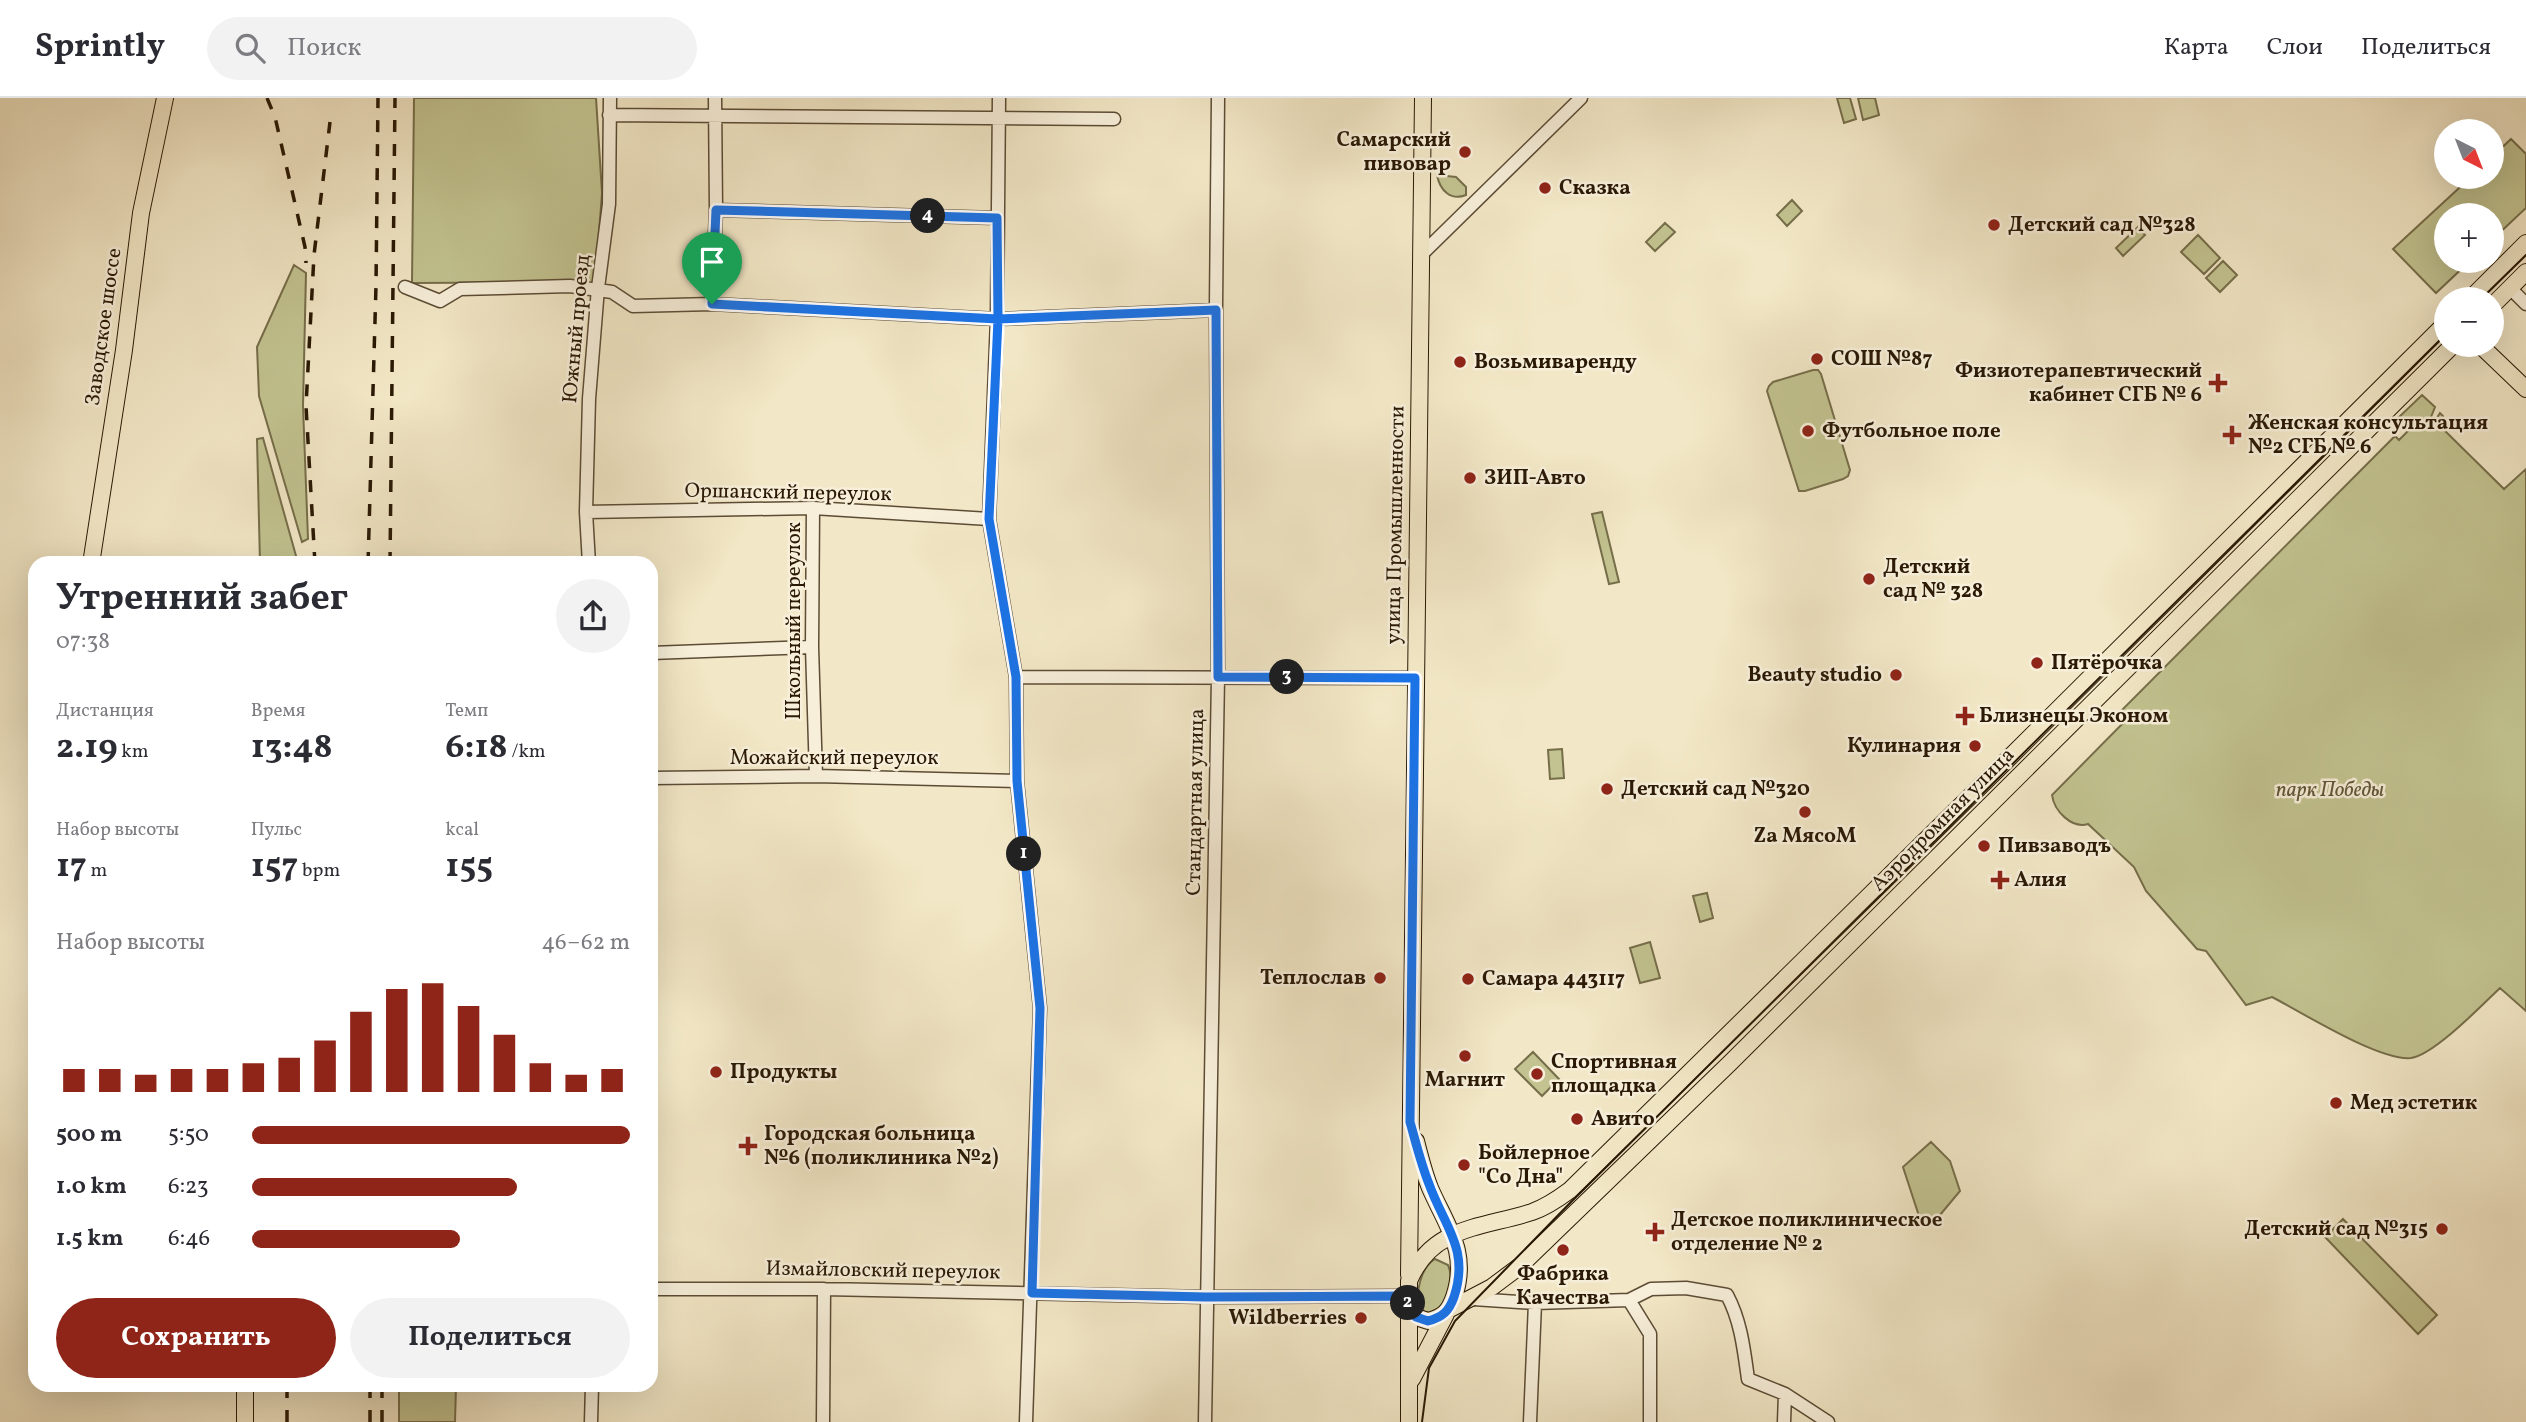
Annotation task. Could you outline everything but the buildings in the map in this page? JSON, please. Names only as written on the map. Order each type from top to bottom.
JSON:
[{"type":"main road","name":"Заводское шоссе","points":[[92,556],[124,350],[141,214],[165,98]]},
{"type":"main road","name":"улица Промышленности","points":[[1409,1422],[1408,1295],[1423,98]]},
{"type":"main road","points":[[2482,287],[2526,243]]},
{"type":"main road","points":[[2504,294],[2526,272]]},
{"type":"main road","name":"Аэродромная улица","points":[[1415,1266],[1432,1248],[1453,1235],[1534,1211],[1570,1190],[2013,755],[2434,335]]},
{"type":"main road","name":"Аэродромная улица","points":[[1448,1311],[1473,1299],[1513,1272],[1588,1200],[2441,357]]},
{"type":"main road","points":[[2493,357],[2526,389]]},
{"type":"main road","name":"улица Промышленности","points":[[1410,1122],[1430,1187],[1453,1235],[1460,1257],[1459,1271]]},
{"type":"main road","points":[[1439,1251],[1450,1256],[1459,1271],[1458,1286],[1448,1311],[1428,1321],[1416,1317],[1408,1295],[1415,1266],[1430,1252],[1439,1251]]},
{"type":"main road","name":"улица Промышленности","points":[[1410,1384],[1448,1311]]},
{"type":"main road","points":[[245,1392],[245,1422]]},
{"type":"street","name":"Южный проезд","points":[[589,556],[586,512],[589,399],[598,289],[609,204],[610,98]]},
{"type":"street","points":[[712,304],[716,210],[715,98]]},
{"type":"street","points":[[999,98],[998,319],[989,519],[1016,677],[1017,781],[1040,1008],[1026,1422]]},
{"type":"street","name":"Стандартная улица","points":[[1205,1422],[1218,677],[1218,98]]},
{"type":"street","points":[[1421,255],[1581,98]]},
{"type":"street","points":[[609,115],[1114,120]]},
{"type":"street","points":[[716,210],[997,218]]},
{"type":"street","points":[[405,287],[440,301],[460,289],[570,286],[612,292],[634,306],[712,304],[998,319],[1216,310]]},
{"type":"street","points":[[2510,288],[2526,304]]},
{"type":"street","name":"Оршанский переулок","points":[[586,512],[813,508],[989,519]]},
{"type":"street","name":"Школьный переулок","points":[[813,508],[812,647],[816,776]]},
{"type":"street","points":[[658,653],[812,647]]},
{"type":"street","points":[[1016,677],[1415,678]]},
{"type":"street","name":"Можайский переулок","points":[[658,778],[816,776],[1017,781]]},
{"type":"street","points":[[1473,1299],[1535,1303],[1629,1300],[1651,1289],[1686,1288],[1727,1295],[1736,1311],[1748,1379],[1785,1394],[1828,1422]]},
{"type":"street","name":"Измайловский переулок","points":[[658,1289],[824,1289],[1206,1297],[1408,1295]]},
{"type":"street","points":[[823,1422],[824,1289]]},
{"type":"street","points":[[1629,1300],[1650,1334],[1650,1422]]},
{"type":"street","points":[[1530,1422],[1535,1303]]},
{"type":"street","points":[[591,1422],[592,1392]]},
{"type":"street","points":[[1784,1422],[1785,1394]]},
{"type":"green space","points":[[414,98],[596,98],[602,193],[595,286],[571,282],[412,283]]},
{"type":"green space","points":[[1837,98],[1850,98],[1856,119],[1844,123]]},
{"type":"green space","points":[[1858,98],[1875,98],[1879,115],[1863,120]]},
{"type":"green space","points":[[2511,139],[2526,154],[2526,208],[2504,229],[2504,203],[2443,203],[2458,189],[2504,189],[2504,146]]},
{"type":"green space","points":[[1437,175],[1456,177],[1466,187],[1466,195],[1451,196],[1441,186]]},
{"type":"green space","points":[[1792,200],[1802,211],[1787,226],[1777,215]]},
{"type":"green space","points":[[2434,211],[2434,273],[2457,273],[2442,287],[2434,287],[2434,291],[2393,249]]},
{"type":"green space","points":[[1665,223],[1675,232],[1655,251],[1646,242]]},
{"type":"green space","points":[[2138,227],[2145,235],[2123,256],[2116,248]]},
{"type":"green space","points":[[2198,235],[2220,258],[2204,274],[2181,252]]},
{"type":"green space","points":[[2223,261],[2237,275],[2220,292],[2206,278]]},
{"type":"green space","points":[[294,265],[306,273],[303,406],[308,539],[302,542],[259,396],[257,347]]},
{"type":"green space","name":"Футбольное поле","points":[[1818,370],[1821,374],[1850,470],[1848,476],[1843,479],[1799,491],[1767,391],[1773,382]]},
{"type":"green space","name":"парк Победы","points":[[2422,395],[2435,407],[2431,417],[2435,421],[2440,413],[2443,416],[2440,426],[2504,489],[2526,469],[2526,1011],[2500,988],[2445,1039],[2421,1055],[2411,1058],[2397,1057],[2361,1044],[2272,997],[2246,1005],[2206,951],[2197,949],[2146,891],[2134,867],[2088,824],[2076,824],[2060,813],[2052,795],[2135,711],[2129,715],[2116,716],[2395,436],[2399,440],[2408,431],[2397,419]]},
{"type":"green space","points":[[263,438],[296,556],[260,556],[257,439]]},
{"type":"green space","points":[[1602,512],[1619,582],[1609,584],[1592,514]]},
{"type":"green space","points":[[1562,749],[1564,778],[1550,779],[1548,750]]},
{"type":"green space","points":[[1707,893],[1713,918],[1700,922],[1693,896]]},
{"type":"green space","points":[[1650,942],[1660,978],[1640,983],[1630,948]]},
{"type":"green space","name":"Спортивная площадка","points":[[1533,1052],[1559,1079],[1542,1096],[1515,1069]]},
{"type":"green space","points":[[1931,1142],[1950,1161],[1960,1191],[1940,1215],[1920,1219],[1903,1167]]},
{"type":"green space","points":[[2343,1219],[2437,1315],[2418,1334],[2325,1237]]},
{"type":"green space","points":[[1435,1259],[1448,1265],[1450,1285],[1446,1298],[1434,1315],[1417,1309],[1417,1302],[1422,1275]]},
{"type":"green space","points":[[399,1392],[456,1392],[455,1422],[399,1422]]},
{"type":"tram line","points":[[2493,287],[2526,255]]},
{"type":"tram line","points":[[1422,1422],[1429,1368],[1455,1321],[1571,1202],[2434,346]]},
{"type":"railway","points":[[267,98],[275,117],[305,247],[306,263]]},
{"type":"railway","points":[[368,556],[378,98]]},
{"type":"railway","points":[[390,556],[395,98]]},
{"type":"railway","points":[[315,556],[306,406],[314,255],[330,122]]},
{"type":"railway","points":[[287,1392],[287,1422]]},
{"type":"railway","points":[[370,1392],[370,1422]]},
{"type":"railway","points":[[382,1392],[382,1422]]},
{"type":"place","name":"Самарский пивовар","points":[[1465,152]]},
{"type":"place","name":"Сказка","points":[[1545,188]]},
{"type":"place","name":"Детский сад №328","points":[[1994,225]]},
{"type":"place","name":"СОШ №87","points":[[1817,359]]},
{"type":"place","name":"Возьмиваренду","points":[[1460,362]]},
{"type":"place","name":"Физиотерапевтический кабинет СГБ № 6","points":[[2218,383]]},
{"type":"place","name":"Футбольное поле","points":[[1808,431]]},
{"type":"place","name":"Женская консультация №2 СГБ № 6","points":[[2232,435]]},
{"type":"place","name":"ЗИП-Авто","points":[[1470,478]]},
{"type":"place","name":"Детский сад № 328","points":[[1869,579]]},
{"type":"place","name":"Пятёрочка","points":[[2037,663]]},
{"type":"place","name":"Beauty studio","points":[[1896,675]]},
{"type":"place","name":"Близнецы Эконом","points":[[1965,716]]},
{"type":"place","name":"Кулинария","points":[[1975,746]]},
{"type":"place","name":"Детский сад №320","points":[[1607,789]]},
{"type":"place","name":"Za МясоМ","points":[[1805,812]]},
{"type":"place","name":"Пивзаводъ","points":[[1984,846]]},
{"type":"place","name":"Алия","points":[[2000,880]]},
{"type":"place","name":"Теплослав","points":[[1380,978]]},
{"type":"place","name":"Самара 443117","points":[[1468,979]]},
{"type":"place","name":"Магнит","points":[[1465,1056]]},
{"type":"place","name":"Продукты","points":[[716,1072]]},
{"type":"place","name":"Спортивная площадка","points":[[1537,1074]]},
{"type":"place","name":"Мед эстетик","points":[[2336,1103]]},
{"type":"place","name":"Авито","points":[[1577,1119]]},
{"type":"place","name":"Городская больница №6 (поликлиника №2)","points":[[748,1146]]},
{"type":"place","name":"Бойлерное \"Со Дна\"","points":[[1464,1165]]},
{"type":"place","name":"Детский сад №315","points":[[2442,1229]]},
{"type":"place","name":"Детское поликлиническое отделение № 2","points":[[1655,1232]]},
{"type":"place","name":"Фабрика Качества","points":[[1563,1250]]},
{"type":"place","name":"Wildberries","points":[[1361,1318]]},
{"type":"route","points":[[712,304],[716,210],[997,218],[998,319],[1216,310],[1218,677],[1415,678],[1410,1122],[1430,1187],[1453,1235],[1460,1257],[1458,1286],[1446,1314],[1428,1321],[1416,1317],[1408,1307],[1408,1296],[1206,1297],[1032,1293],[1040,1008],[1017,781],[1016,677],[989,519],[998,319],[712,304]]}]
